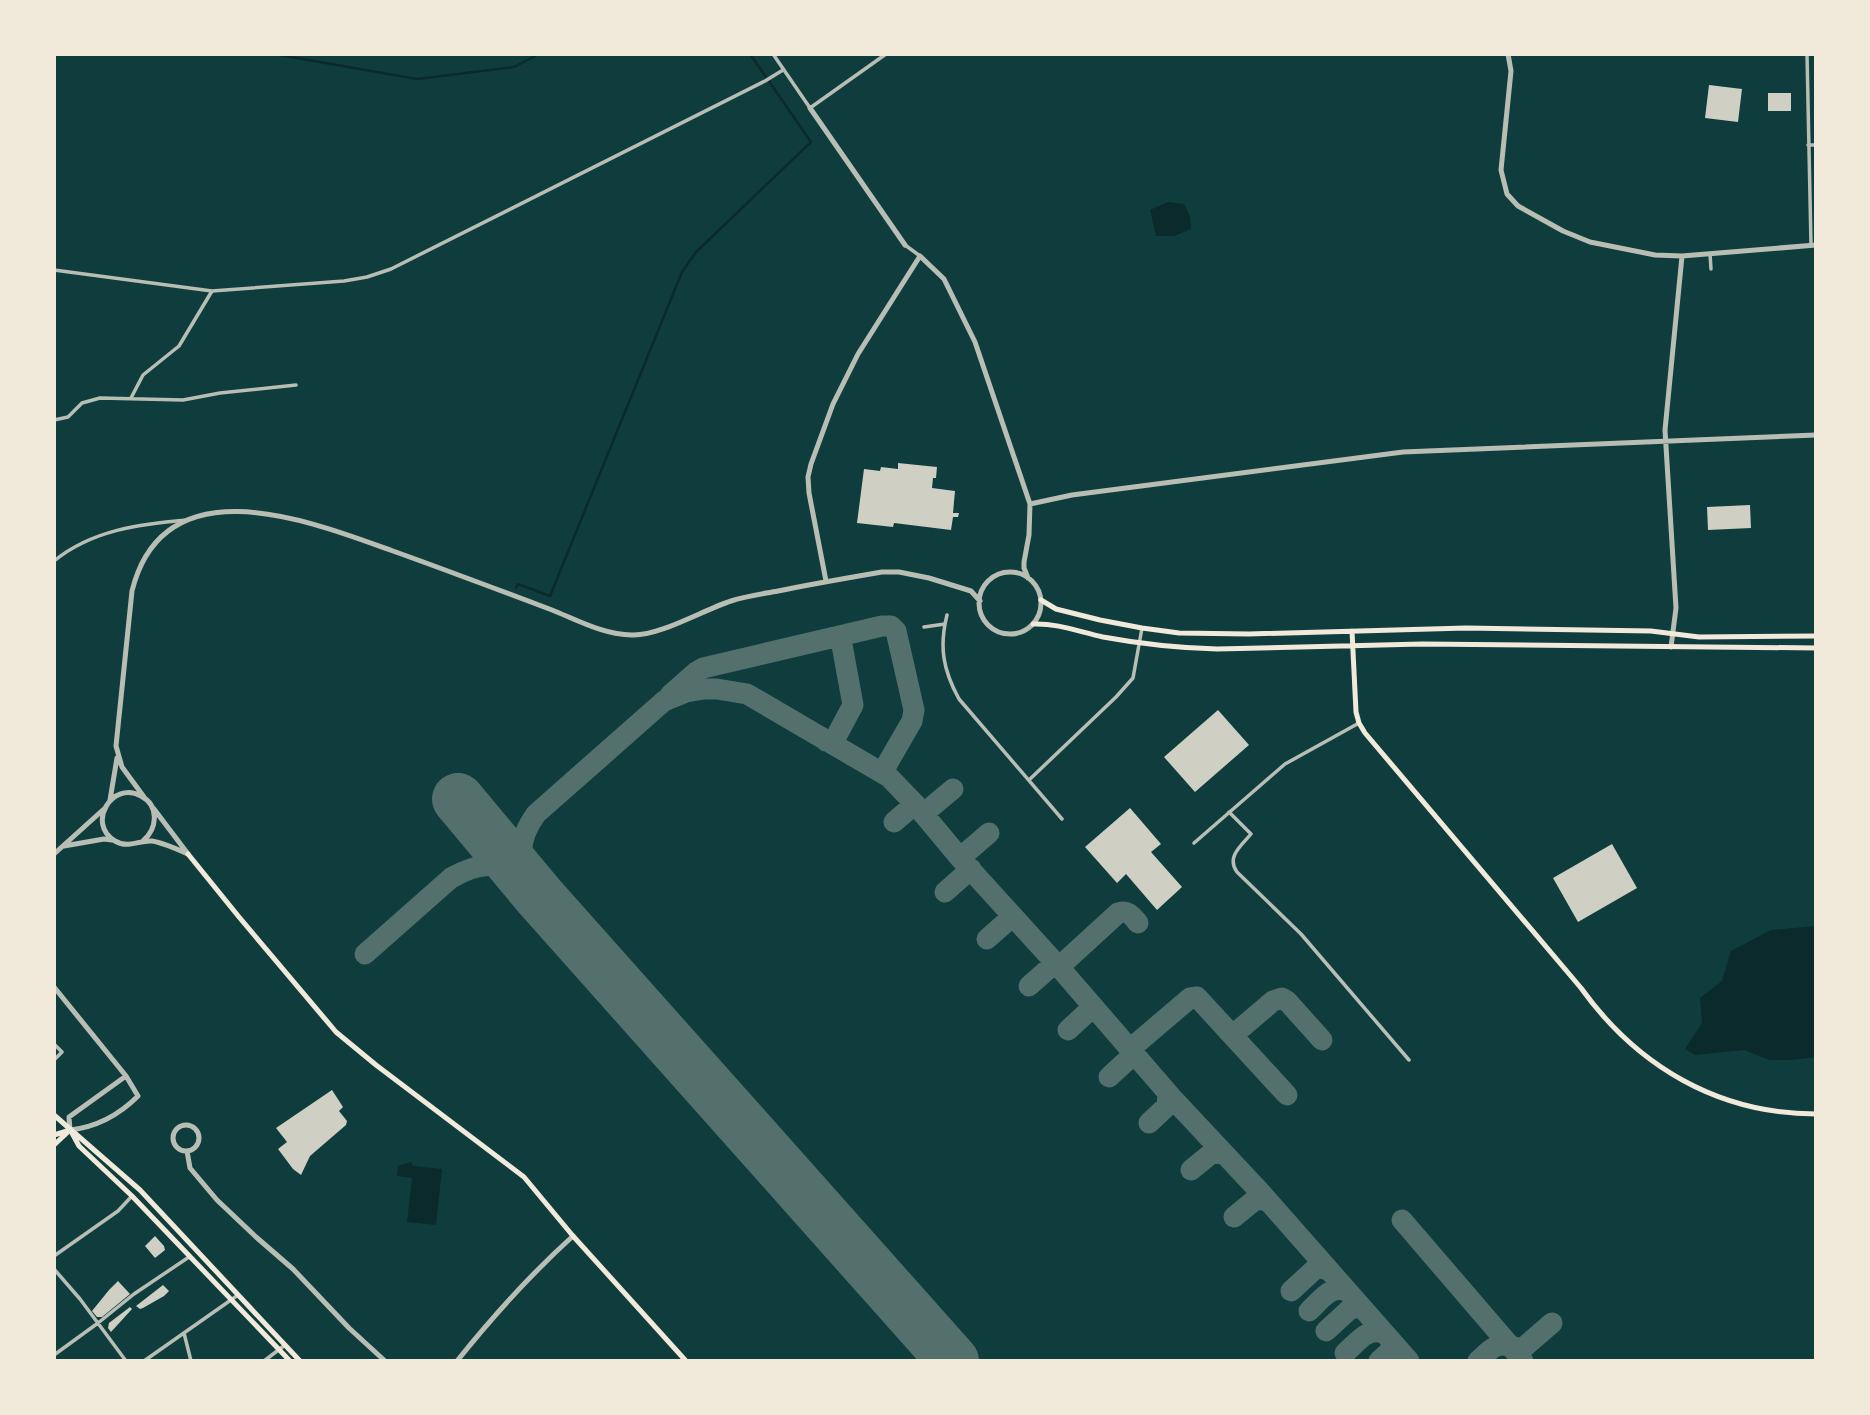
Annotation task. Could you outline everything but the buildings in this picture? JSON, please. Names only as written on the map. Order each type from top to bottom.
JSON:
[{"type":"main road","points":[[1041,600],[1056,609],[1100,621],[1179,633],[1466,628],[1651,631],[1699,637],[1816,636]]},
{"type":"main road","points":[[1033,624],[1045,623],[1101,636],[1180,648],[1466,644],[1816,648]]},
{"type":"main road","points":[[1352,631],[1356,712],[1365,733],[1619,1034],[1683,1082],[1733,1103],[1794,1114],[1816,1114]]},
{"type":"main road","points":[[188,854],[336,1032],[524,1177],[573,1236],[686,1361]]},
{"type":"main road","points":[[54,1115],[139,1190],[238,1295],[282,1347],[290,1361]]},
{"type":"main road","points":[[54,1135],[70,1130]]},
{"type":"main road","points":[[54,1145],[70,1130]]},
{"type":"main road","points":[[70,1130],[79,1146],[132,1196],[230,1301],[300,1361]]},
{"type":"street","points":[[773,54],[905,245],[944,279],[975,342],[1030,504],[1029,535],[1024,562],[1028,578]]},
{"type":"street","points":[[810,108],[886,54]]},
{"type":"street","points":[[1508,54],[1511,71],[1501,170],[1507,194],[1518,206],[1563,231],[1590,242],[1655,255],[1682,256],[1813,245],[1807,54]]},
{"type":"street","points":[[54,270],[212,291],[368,277],[391,269],[783,70]]},
{"type":"street","points":[[1808,145],[1816,145]]},
{"type":"street","points":[[1710,254],[1711,269]]},
{"type":"street","points":[[826,581],[809,493],[811,464],[839,390],[858,354],[920,256]]},
{"type":"street","points":[[1671,647],[1676,608],[1665,430],[1682,256]]},
{"type":"street","points":[[131,398],[143,375],[179,346],[212,291]]},
{"type":"street","points":[[54,420],[68,417],[82,402],[100,398],[183,400],[296,385]]},
{"type":"street","points":[[1030,504],[1072,495],[1403,452],[1816,435]]},
{"type":"street","points":[[54,561],[64,553],[105,533],[141,524],[189,519],[207,514],[259,512],[311,522],[437,566],[599,629],[631,635],[655,632],[706,609],[734,600],[882,572],[899,572],[929,578],[971,591],[984,588]]},
{"type":"street","points":[[109,801],[117,755],[132,591],[136,575],[156,542],[170,529],[189,519]]},
{"type":"street","points":[[1012,573],[1024,562]]},
{"type":"street","points":[[1012,573],[1028,578],[1036,586],[1041,600],[1040,611],[1033,624],[1017,633],[998,631],[985,621],[981,611],[980,601],[984,588],[996,576],[1012,573]]},
{"type":"street","points":[[971,591],[980,601]]},
{"type":"street","points":[[947,615],[942,641],[951,685],[959,699],[1062,819]]},
{"type":"street","points":[[924,627],[945,624]]},
{"type":"street","points":[[1029,780],[1133,678],[1142,628]]},
{"type":"street","points":[[1194,843],[1285,764],[1359,723]]},
{"type":"street","points":[[117,755],[144,797],[188,854]]},
{"type":"street","points":[[54,854],[118,794],[129,792],[144,797]]},
{"type":"street","points":[[143,841],[154,825],[155,813],[152,807]]},
{"type":"street","points":[[104,808],[103,826],[114,841]]},
{"type":"street","points":[[1229,812],[1251,834],[1233,858],[1232,865],[1237,872],[1301,934],[1409,1060]]},
{"type":"street","points":[[64,846],[104,839],[129,845],[155,841],[188,854]]},
{"type":"street","points":[[54,987],[126,1076],[138,1096],[110,1119],[70,1130],[69,1117],[126,1076]]},
{"type":"street","points":[[54,1044],[62,1052],[54,1060]]},
{"type":"street","points":[[183,1126],[195,1129],[199,1140],[195,1147],[187,1151],[177,1146],[174,1139],[176,1131],[183,1126]]},
{"type":"street","points":[[187,1151],[190,1168],[217,1200],[293,1269],[349,1328],[385,1361]]},
{"type":"street","points":[[54,1256],[118,1211],[132,1196]]},
{"type":"street","points":[[457,1361],[509,1298],[573,1236]]},
{"type":"street","points":[[54,1354],[189,1256]]},
{"type":"street","points":[[54,1269],[126,1361]]},
{"type":"street","points":[[144,1361],[238,1295]]},
{"type":"street","points":[[184,1333],[191,1361]]},
{"type":"street","points":[[264,1361],[282,1347]]},
{"type":"water","points":[[1168,202],[1184,204],[1190,216],[1191,229],[1174,236],[1156,236],[1150,210]]},
{"type":"water","points":[[1816,926],[1816,1057],[1770,1060],[1744,1050],[1695,1055],[1685,1049],[1702,1023],[1700,998],[1722,981],[1731,951],[1771,930]]},
{"type":"water","points":[[411,1162],[413,1166],[442,1169],[436,1225],[407,1222],[412,1178],[397,1176],[398,1166]]},
{"type":"waterway","points":[[274,54],[417,79],[514,67],[539,54]]},
{"type":"waterway","points":[[516,588],[518,584],[550,596],[682,272],[696,252],[811,142],[750,54]]},
{"type":"taxiway","points":[[670,695],[703,668],[891,626],[896,631],[914,710],[912,721],[886,766],[876,769]]},
{"type":"taxiway","points":[[826,741],[835,738],[853,705],[842,645],[843,638],[848,634]]},
{"type":"taxiway","points":[[539,896],[523,865],[522,855],[524,836],[536,814],[664,701],[686,692],[704,689],[747,694],[889,777],[1409,1361]]},
{"type":"taxiway","points":[[923,814],[953,789]]},
{"type":"taxiway","points":[[894,822],[915,804]]},
{"type":"taxiway","points":[[960,858],[989,833]]},
{"type":"taxiway","points":[[365,954],[451,878],[462,872],[483,866],[502,868],[530,887]]},
{"type":"taxiway","points":[[945,892],[971,869]]},
{"type":"taxiway","points":[[1059,967],[1118,913],[1127,913],[1138,923]]},
{"type":"taxiway","points":[[987,939],[1013,916]]},
{"type":"taxiway","points":[[1029,986],[1055,963]]},
{"type":"taxiway","points":[[1127,1045],[1136,1044],[1190,998],[1197,997],[1287,1095]]},
{"type":"taxiway","points":[[1233,1035],[1273,1001],[1282,998],[1322,1040]]},
{"type":"taxiway","points":[[1068,1030],[1093,1007]]},
{"type":"taxiway","points":[[1109,1077],[1134,1054]]},
{"type":"taxiway","points":[[1149,1123],[1167,1106],[1168,1093]]},
{"type":"taxiway","points":[[1191,1170],[1213,1152],[1225,1154]]},
{"type":"taxiway","points":[[1234,1217],[1256,1199],[1268,1201]]},
{"type":"taxiway","points":[[1402,1220],[1523,1361]]},
{"type":"taxiway","points":[[1291,1291],[1316,1268],[1329,1270]]},
{"type":"taxiway","points":[[1309,1311],[1331,1292],[1341,1289],[1347,1291]]},
{"type":"taxiway","points":[[1326,1331],[1351,1308],[1364,1310]]},
{"type":"taxiway","points":[[1510,1346],[1522,1349],[1552,1323]]},
{"type":"taxiway","points":[[1345,1353],[1367,1334],[1383,1333]]},
{"type":"taxiway","points":[[1478,1361],[1498,1346],[1512,1348]]},
{"type":"taxiway","points":[[1379,1361],[1390,1351],[1402,1353]]},
{"type":"runway","points":[[458,799],[539,896],[953,1361]]}]
